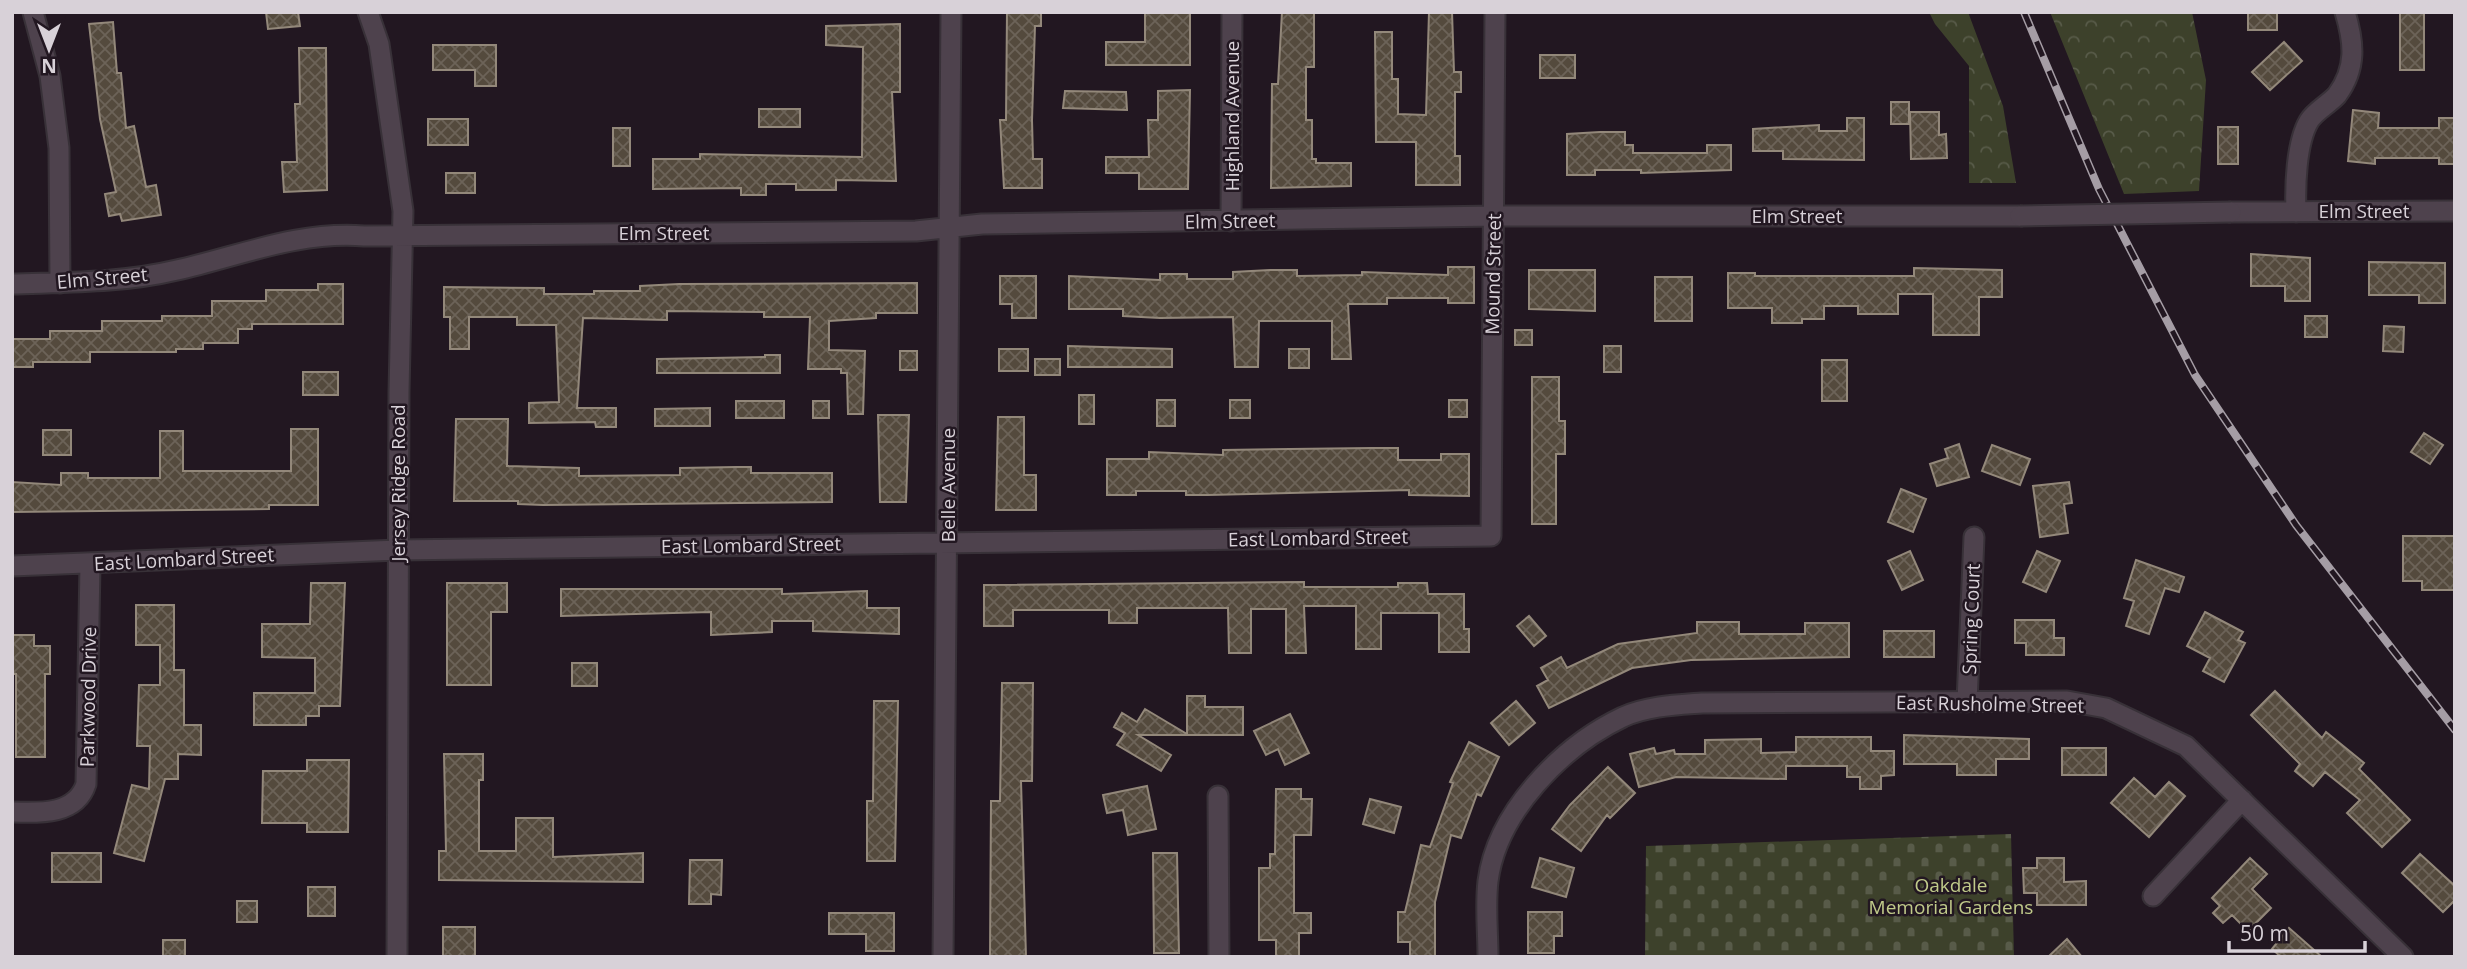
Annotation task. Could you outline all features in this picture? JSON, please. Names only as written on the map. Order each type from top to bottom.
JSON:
[{"type":"street","points":[[33,12],[50,76],[59,148],[60,283]]},
{"type":"street","name":"Jersey Ridge Road","points":[[369,12],[379,44],[392,126],[403,235],[398,550],[397,957]]},
{"type":"street","name":"Belle Avenue","points":[[943,957],[951,12]]},
{"type":"street","name":"Highland Avenue","points":[[1231,221],[1232,12]]},
{"type":"street","name":"Mound Street","points":[[1491,536],[1495,12]]},
{"type":"street","points":[[2296,212],[2294,178],[2309,121],[2337,94],[2353,64],[2353,41],[2345,12]]},
{"type":"street","name":"Elm Street","points":[[12,284],[117,281],[177,270],[255,247],[307,237],[916,231],[982,224],[1495,216],[2020,216],[2455,211]]},
{"type":"street","name":"East Lombard Street","points":[[12,566],[90,565],[398,550],[1491,536]]},
{"type":"street","name":"Spring Court","points":[[1967,702],[1974,537]]},
{"type":"street","name":"Parkwood Drive","points":[[12,813],[64,809],[84,793],[90,565]]},
{"type":"street","name":"East Rusholme Street","points":[[1488,957],[1488,881],[1500,841],[1515,809],[1533,786],[1577,747],[1624,717],[1655,707],[1702,703],[2067,701],[2106,708],[2186,746],[2403,957]]},
{"type":"street","points":[[1218,796],[1219,957]]},
{"type":"street","points":[[2153,896],[2242,800]]},
{"type":"green space","points":[[1929,12],[1968,12],[2003,106],[2016,183],[1969,183],[1969,66],[1935,24]]},
{"type":"green space","points":[[2050,12],[2192,12],[2206,80],[2199,191],[2124,194]]},
{"type":"green space","name":"Oakdale Memorial Gardens","points":[[2011,834],[2014,957],[1645,957],[1646,846]]},
{"type":"building","points":[[266,12],[298,12],[300,26],[268,29]]},
{"type":"building","points":[[1007,12],[1041,12],[1041,26],[1035,26],[1032,120],[1033,159],[1042,159],[1042,188],[1004,188],[1000,120],[1006,120]]},
{"type":"building","points":[[1145,12],[1190,12],[1190,65],[1106,65],[1106,42],[1145,42]]},
{"type":"building","points":[[1282,12],[1314,12],[1314,67],[1306,67],[1306,120],[1312,120],[1312,159],[1316,159],[1316,163],[1351,163],[1351,186],[1271,188],[1272,84],[1278,84]]},
{"type":"building","points":[[1429,12],[1452,12],[1454,72],[1461,72],[1461,92],[1455,92],[1455,156],[1460,156],[1460,185],[1416,185],[1416,142],[1376,142],[1375,32],[1392,32],[1392,79],[1398,79],[1398,114],[1426,115]]},
{"type":"building","points":[[2248,12],[2277,12],[2277,30],[2248,30]]},
{"type":"building","points":[[2400,12],[2424,12],[2424,70],[2400,70]]},
{"type":"building","points":[[113,22],[117,73],[121,73],[126,128],[134,126],[146,187],[156,185],[161,215],[122,221],[120,214],[109,216],[105,194],[116,192],[100,119],[89,24]]},
{"type":"building","points":[[900,24],[900,92],[892,92],[896,181],[836,180],[836,190],[796,190],[796,184],[766,184],[766,195],[741,195],[741,188],[653,189],[653,159],[700,159],[700,154],[862,157],[863,47],[826,45],[826,26]]},
{"type":"building","points":[[2284,42],[2302,61],[2270,90],[2252,72]]},
{"type":"building","points":[[433,45],[496,45],[496,86],[475,86],[475,70],[433,70]]},
{"type":"building","points":[[299,48],[326,48],[327,190],[284,192],[282,162],[297,162],[295,104],[300,104]]},
{"type":"building","points":[[1540,55],[1575,55],[1575,78],[1540,78]]},
{"type":"building","points":[[1190,90],[1188,189],[1139,189],[1139,173],[1106,173],[1106,157],[1149,157],[1148,120],[1158,120],[1158,91]]},
{"type":"building","points":[[1065,91],[1126,92],[1127,110],[1063,108]]},
{"type":"building","points":[[1891,102],[1909,102],[1909,124],[1891,124]]},
{"type":"building","points":[[759,109],[800,109],[800,127],[759,127]]},
{"type":"building","points":[[2353,110],[2379,113],[2378,128],[2439,128],[2439,118],[2455,118],[2455,164],[2439,164],[2439,158],[2375,158],[2375,164],[2348,161]]},
{"type":"building","points":[[1910,112],[1939,112],[1939,135],[1946,134],[1947,158],[1911,159]]},
{"type":"building","points":[[1847,118],[1864,118],[1864,160],[1783,159],[1783,151],[1753,151],[1753,129],[1819,125],[1819,131],[1847,131]]},
{"type":"building","points":[[428,119],[468,119],[468,145],[428,145]]},
{"type":"building","points":[[2218,127],[2238,127],[2238,164],[2218,164]]},
{"type":"building","points":[[613,128],[630,128],[630,166],[613,166]]},
{"type":"building","points":[[1625,132],[1625,145],[1633,145],[1633,153],[1707,153],[1707,145],[1731,145],[1731,170],[1641,173],[1641,170],[1595,170],[1595,175],[1567,175],[1567,134]]},
{"type":"building","points":[[446,173],[475,173],[475,193],[446,193]]},
{"type":"building","points":[[2251,254],[2310,258],[2310,301],[2285,301],[2285,286],[2251,286]]},
{"type":"building","points":[[2369,262],[2445,263],[2445,303],[2419,303],[2419,295],[2369,295]]},
{"type":"building","points":[[1448,267],[1474,267],[1474,303],[1448,303],[1448,298],[1387,298],[1387,304],[1348,304],[1351,359],[1332,359],[1332,321],[1259,321],[1258,367],[1235,367],[1233,317],[1160,318],[1123,316],[1123,309],[1069,309],[1069,276],[1160,280],[1160,274],[1187,274],[1187,279],[1233,279],[1233,272],[1270,270],[1297,270],[1297,276],[1362,275],[1362,272],[1448,275]]},
{"type":"building","points":[[1914,268],[2002,270],[2002,297],[1979,297],[1979,335],[1933,335],[1933,294],[1898,294],[1898,314],[1858,314],[1858,306],[1824,306],[1824,319],[1802,319],[1802,323],[1772,323],[1772,308],[1728,308],[1728,273],[1755,273],[1755,276],[1914,276]]},
{"type":"building","points":[[1529,270],[1595,270],[1595,311],[1529,309]]},
{"type":"building","points":[[1000,276],[1036,276],[1036,318],[1012,318],[1012,304],[1000,304]]},
{"type":"building","points":[[1655,277],[1692,277],[1692,321],[1655,321]]},
{"type":"building","points":[[917,283],[917,313],[876,313],[876,318],[829,321],[829,350],[865,351],[863,414],[848,414],[847,373],[841,373],[841,369],[808,369],[810,317],[764,317],[764,312],[667,311],[667,320],[583,318],[577,408],[616,408],[616,427],[596,427],[595,422],[529,423],[529,403],[559,402],[556,325],[517,325],[517,317],[469,317],[469,349],[450,349],[450,317],[444,317],[444,287],[544,288],[544,294],[594,294],[594,291],[640,291],[640,286],[679,284]]},
{"type":"building","points":[[318,284],[343,284],[343,324],[252,324],[252,329],[238,329],[238,343],[203,343],[203,349],[176,349],[176,352],[90,352],[90,362],[33,362],[33,367],[12,367],[12,339],[50,339],[50,331],[102,331],[102,321],[162,321],[162,316],[212,316],[212,301],[266,301],[266,290],[318,290]]},
{"type":"building","points":[[2305,316],[2327,316],[2327,337],[2305,337]]},
{"type":"building","points":[[2384,326],[2404,327],[2403,352],[2383,351]]},
{"type":"building","points":[[1515,330],[1532,330],[1532,345],[1515,345]]},
{"type":"building","points":[[1068,346],[1172,349],[1172,367],[1068,367]]},
{"type":"building","points":[[1604,346],[1621,346],[1621,372],[1604,372]]},
{"type":"building","points":[[999,349],[1028,349],[1028,371],[999,371]]},
{"type":"building","points":[[1289,349],[1309,349],[1309,368],[1289,368]]},
{"type":"building","points":[[900,351],[917,351],[917,370],[900,370]]},
{"type":"building","points":[[780,355],[780,373],[657,373],[657,359]]},
{"type":"building","points":[[1035,359],[1060,359],[1060,375],[1035,375]]},
{"type":"building","points":[[1822,360],[1847,360],[1847,401],[1822,401]]},
{"type":"building","points":[[303,372],[338,372],[338,395],[303,395]]},
{"type":"building","points":[[1532,377],[1559,377],[1559,421],[1565,421],[1565,454],[1556,454],[1556,524],[1532,524]]},
{"type":"building","points":[[1079,395],[1094,395],[1094,424],[1079,424]]},
{"type":"building","points":[[1157,400],[1175,400],[1175,426],[1157,426]]},
{"type":"building","points":[[1230,400],[1250,400],[1250,418],[1230,418]]},
{"type":"building","points":[[1449,400],[1467,400],[1467,417],[1449,417]]},
{"type":"building","points":[[736,401],[784,401],[784,418],[736,418]]},
{"type":"building","points":[[813,401],[829,401],[829,418],[813,418]]},
{"type":"building","points":[[710,408],[710,426],[655,426],[655,409]]},
{"type":"building","points":[[878,415],[909,415],[906,502],[880,502]]},
{"type":"building","points":[[998,417],[1024,417],[1024,475],[1036,475],[1036,510],[996,510]]},
{"type":"building","points":[[456,419],[508,419],[507,466],[579,468],[579,476],[680,475],[680,468],[736,467],[751,467],[751,473],[832,473],[832,502],[543,505],[518,504],[518,501],[454,501]]},
{"type":"building","points":[[291,429],[318,429],[318,505],[269,505],[269,509],[12,512],[12,482],[61,485],[61,473],[88,473],[88,478],[160,478],[160,431],[183,431],[183,471],[291,471]]},
{"type":"building","points":[[43,430],[71,430],[71,455],[43,455]]},
{"type":"building","points":[[2424,433],[2443,445],[2430,464],[2411,452]]},
{"type":"building","points":[[1959,444],[1969,477],[1937,486],[1930,464],[1948,458],[1945,449]]},
{"type":"building","points":[[1992,445],[2030,459],[2020,485],[1982,471]]},
{"type":"building","points":[[1398,448],[1398,460],[1441,460],[1441,454],[1469,454],[1469,496],[1409,495],[1409,490],[1208,495],[1186,495],[1186,491],[1136,491],[1136,495],[1107,495],[1107,459],[1149,459],[1149,452],[1223,455],[1223,450]]},
{"type":"building","points":[[2069,482],[2072,503],[2064,504],[2068,533],[2040,537],[2033,486]]},
{"type":"building","points":[[1901,489],[1926,499],[1913,532],[1888,522]]},
{"type":"building","points":[[2403,536],[2455,536],[2455,590],[2422,590],[2422,581],[2403,581]]},
{"type":"building","points":[[1910,551],[1923,580],[1902,590],[1888,561]]},
{"type":"building","points":[[2037,551],[2060,561],[2046,592],[2023,582]]},
{"type":"building","points":[[2136,560],[2184,577],[2179,592],[2165,588],[2149,634],[2126,626],[2134,601],[2124,598]]},
{"type":"building","points":[[1304,582],[1304,587],[1398,587],[1398,583],[1427,583],[1428,594],[1464,594],[1464,629],[1469,629],[1469,652],[1439,652],[1439,613],[1381,613],[1381,649],[1356,649],[1356,606],[1304,606],[1306,653],[1286,653],[1286,609],[1251,609],[1251,653],[1229,653],[1228,608],[1137,608],[1137,623],[1109,623],[1109,610],[1013,610],[1013,626],[984,626],[984,585]]},
{"type":"building","points":[[311,583],[345,583],[340,706],[319,706],[319,716],[306,716],[306,725],[254,725],[254,693],[315,693],[315,658],[262,657],[262,624],[310,624]]},
{"type":"building","points":[[447,583],[507,583],[507,612],[491,612],[491,685],[447,685]]},
{"type":"building","points":[[561,589],[782,589],[782,594],[867,591],[867,608],[899,608],[899,634],[813,631],[813,621],[772,621],[772,632],[711,635],[711,612],[561,616]]},
{"type":"building","points":[[136,605],[174,605],[174,670],[184,670],[184,725],[201,725],[201,755],[178,754],[178,779],[165,779],[144,861],[114,853],[132,785],[149,789],[150,746],[137,746],[139,685],[160,685],[160,645],[136,645]]},
{"type":"building","points":[[2205,612],[2243,632],[2238,640],[2245,643],[2224,682],[2203,671],[2210,658],[2187,646]]},
{"type":"building","points":[[1529,616],[1546,636],[1534,646],[1517,626]]},
{"type":"building","points":[[2015,620],[2054,620],[2054,638],[2064,638],[2064,655],[2026,655],[2026,643],[2015,643]]},
{"type":"building","points":[[1697,622],[1739,622],[1739,634],[1805,634],[1805,623],[1849,623],[1849,657],[1691,660],[1632,668],[1549,708],[1537,686],[1548,680],[1541,668],[1561,657],[1567,668],[1618,644],[1697,633]]},
{"type":"building","points":[[1884,631],[1934,631],[1934,657],[1884,657]]},
{"type":"building","points":[[12,635],[34,635],[34,646],[50,646],[50,674],[45,674],[45,757],[16,757],[16,674],[12,674]]},
{"type":"building","points":[[572,663],[597,663],[597,686],[572,686]]},
{"type":"building","points":[[1002,683],[1033,683],[1032,781],[1021,781],[1026,957],[990,957],[991,801],[1000,801]]},
{"type":"building","points":[[2275,691],[2322,738],[2326,732],[2364,763],[2359,769],[2410,820],[2382,847],[2347,813],[2360,800],[2325,772],[2313,786],[2295,771],[2300,764],[2251,715]]},
{"type":"building","points":[[1187,696],[1205,696],[1205,707],[1243,707],[1243,735],[1138,735],[1171,755],[1161,771],[1117,745],[1125,733],[1114,727],[1122,713],[1137,722],[1145,709],[1187,734]]},
{"type":"building","points":[[874,701],[898,701],[895,861],[867,861],[867,801],[873,801]]},
{"type":"building","points":[[1516,701],[1535,723],[1509,745],[1491,723]]},
{"type":"building","points":[[1290,714],[1309,753],[1285,765],[1278,749],[1266,755],[1254,731]]},
{"type":"building","points":[[1904,735],[2029,739],[2029,759],[1996,759],[1996,775],[1957,775],[1957,764],[1904,764]]},
{"type":"building","points":[[1796,737],[1871,737],[1871,751],[1894,751],[1894,775],[1881,776],[1881,789],[1860,789],[1860,777],[1847,777],[1847,766],[1786,766],[1786,779],[1676,777],[1639,787],[1630,754],[1654,748],[1656,754],[1674,750],[1675,754],[1705,754],[1705,740],[1761,739],[1761,753],[1796,752]]},
{"type":"building","points":[[1469,742],[1499,757],[1481,796],[1477,794],[1461,838],[1451,835],[1435,902],[1435,957],[1410,957],[1410,942],[1398,942],[1398,912],[1405,912],[1421,845],[1430,847],[1453,783],[1450,782]]},
{"type":"building","points":[[2062,748],[2106,748],[2106,775],[2062,775]]},
{"type":"building","points":[[444,754],[483,754],[483,780],[479,780],[479,851],[516,851],[516,818],[553,818],[553,857],[643,853],[643,882],[439,880],[439,851],[446,851]]},
{"type":"building","points":[[307,760],[349,760],[348,832],[307,832],[307,823],[262,823],[263,771],[307,771]]},
{"type":"building","points":[[1608,767],[1635,793],[1610,818],[1607,815],[1581,851],[1552,829],[1570,805]]},
{"type":"building","points":[[2134,778],[2155,797],[2169,782],[2185,796],[2149,837],[2111,803]]},
{"type":"building","points":[[1147,786],[1156,829],[1128,835],[1123,810],[1107,813],[1103,795]]},
{"type":"building","points":[[1276,789],[1301,789],[1301,799],[1312,799],[1311,835],[1294,835],[1294,913],[1311,913],[1311,933],[1299,933],[1299,957],[1276,957],[1276,940],[1259,940],[1259,868],[1270,868],[1270,854],[1275,854]]},
{"type":"building","points":[[1370,799],[1401,807],[1394,833],[1363,824]]},
{"type":"building","points":[[52,853],[101,853],[101,882],[52,882]]},
{"type":"building","points":[[1153,853],[1177,853],[1179,953],[1154,953]]},
{"type":"building","points":[[2420,854],[2455,886],[2455,900],[2443,912],[2402,873]]},
{"type":"building","points":[[1540,858],[1574,868],[1566,897],[1532,887]]},
{"type":"building","points":[[2037,858],[2064,858],[2064,882],[2086,881],[2086,905],[2037,905],[2037,893],[2024,893],[2023,868],[2037,868]]},
{"type":"building","points":[[2250,858],[2267,874],[2252,889],[2271,908],[2248,931],[2232,915],[2223,923],[2213,913],[2220,906],[2212,898]]},
{"type":"building","points":[[690,860],[722,860],[721,895],[711,894],[711,904],[689,904]]},
{"type":"building","points":[[308,887],[335,887],[335,916],[308,916]]},
{"type":"building","points":[[237,901],[257,901],[257,922],[237,922]]},
{"type":"building","points":[[1528,912],[1562,912],[1562,936],[1554,936],[1554,953],[1528,953]]},
{"type":"building","points":[[829,913],[894,913],[894,951],[866,951],[866,934],[829,934]]},
{"type":"building","points":[[443,927],[475,927],[475,957],[443,957]]},
{"type":"building","points":[[2289,928],[2322,957],[2281,957],[2272,949]]},
{"type":"building","points":[[2067,939],[2082,957],[2048,957]]},
{"type":"building","points":[[163,940],[185,940],[185,957],[163,957]]},
{"type":"railway","points":[[2024,12],[2099,189],[2195,375],[2296,525],[2455,730]]}]
